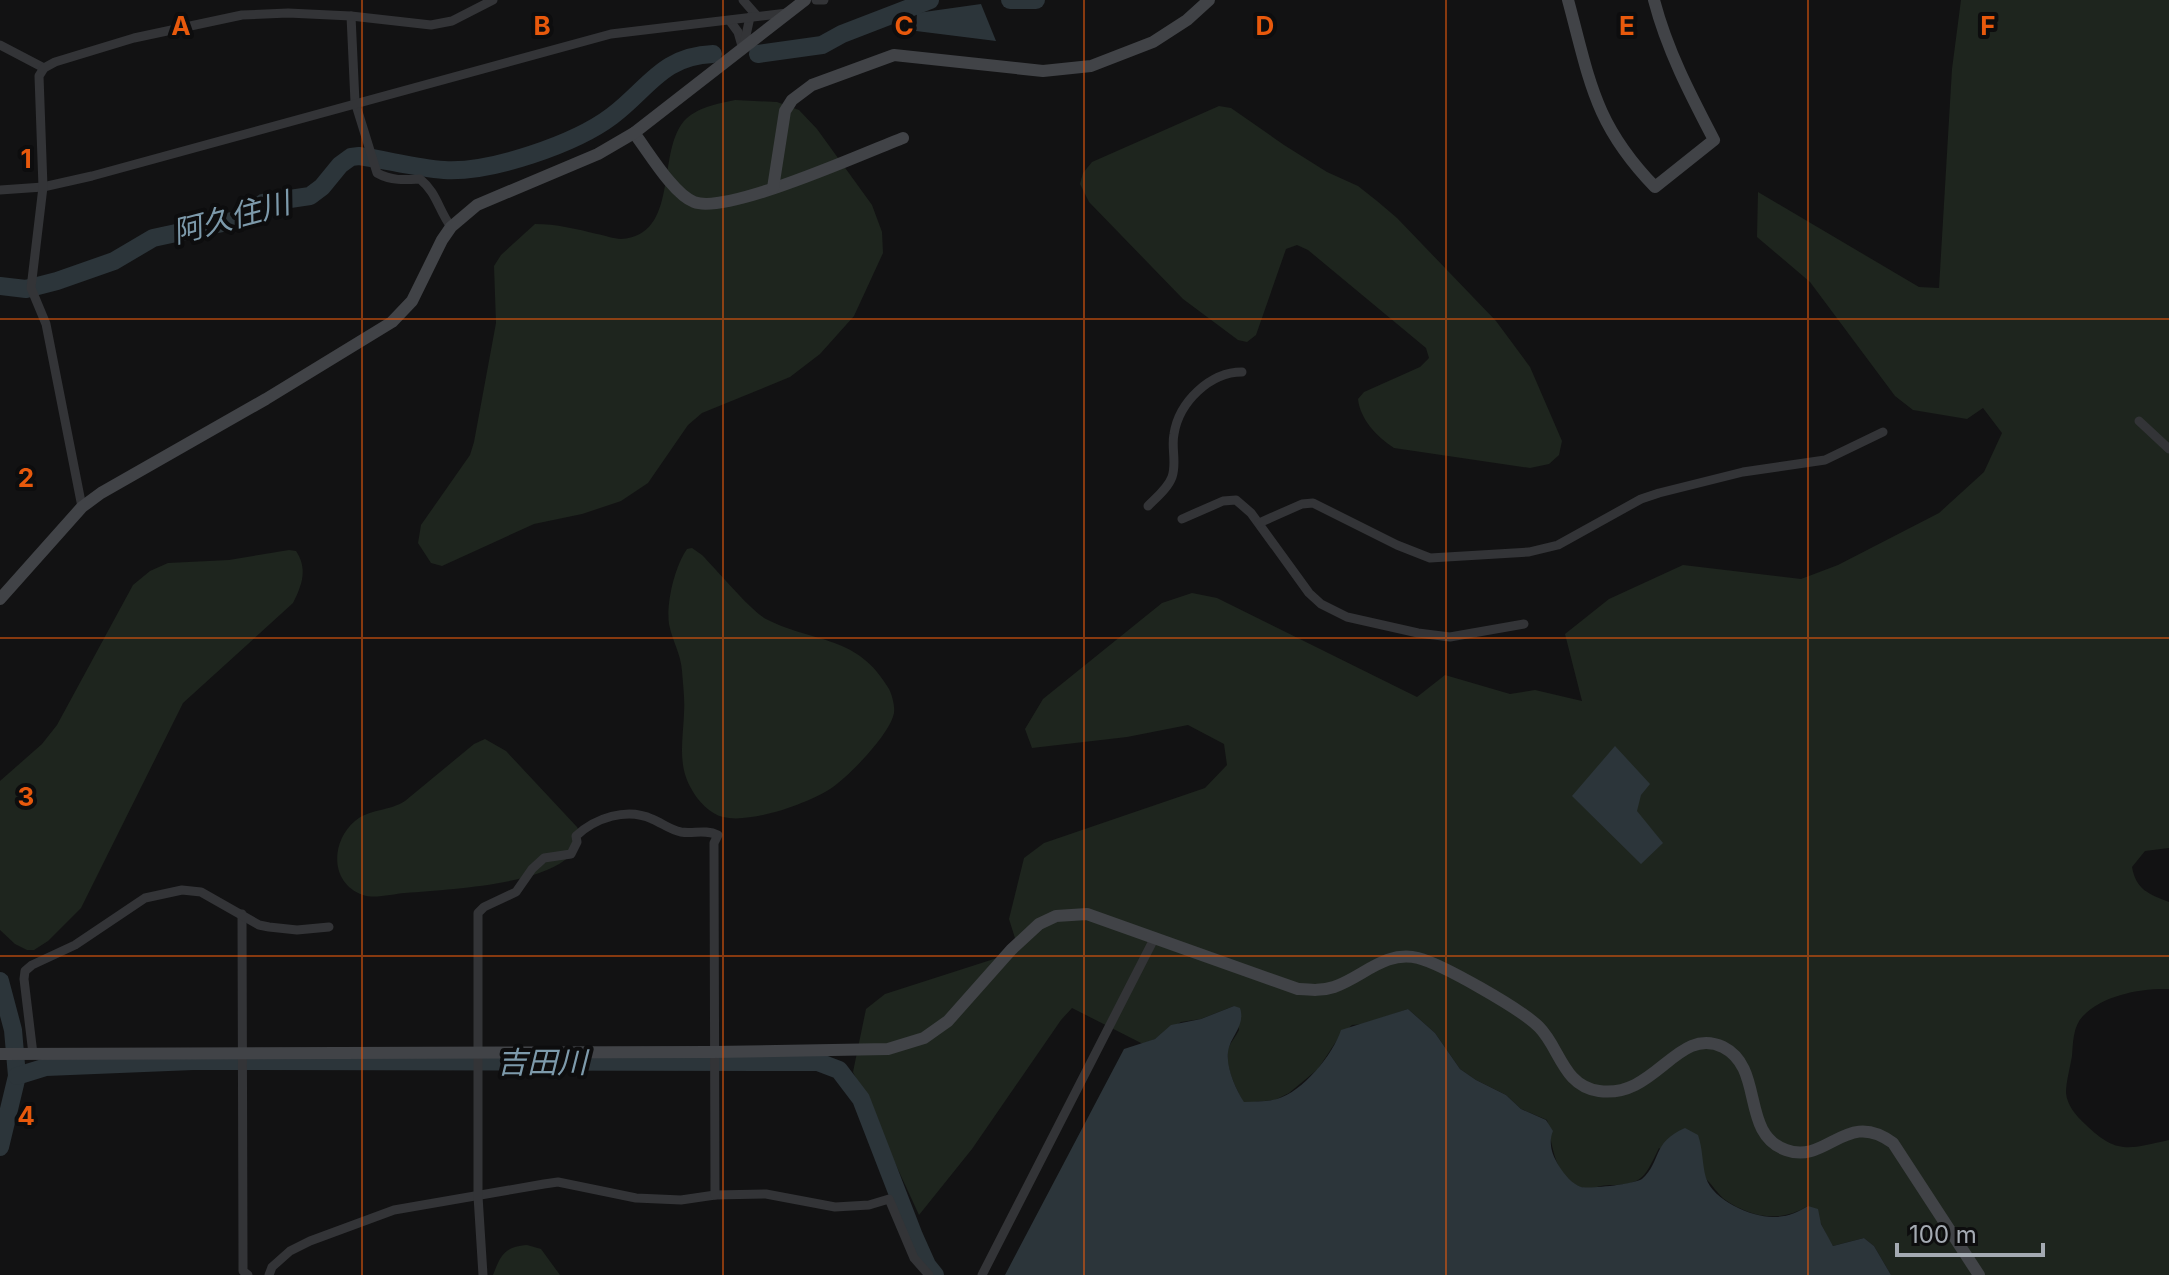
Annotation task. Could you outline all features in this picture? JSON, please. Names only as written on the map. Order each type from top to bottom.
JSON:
[{"type":"street","points":[[82,507],[46,324],[31,288],[43,187],[39,76],[44,68],[134,38],[242,15],[288,13],[351,16],[431,25],[452,21],[493,0]]},
{"type":"street","points":[[743,0],[753,17],[743,50]]},
{"type":"street","points":[[0,599],[82,507],[392,322],[418,291],[451,227],[477,205],[598,154],[634,133],[805,0]]},
{"type":"street","points":[[816,0],[824,0]]},
{"type":"street","points":[[773,188],[785,111],[792,100],[812,85],[894,55],[1043,71],[1091,66],[1153,42],[1187,20],[1209,0]]},
{"type":"street","points":[[1568,0],[1600,111],[1614,139],[1655,187],[1714,140],[1678,72],[1654,0]]},
{"type":"street","points":[[0,190],[43,187],[92,176],[611,34],[790,13]]},
{"type":"street","points":[[351,16],[355,102],[377,173],[399,180],[420,179],[434,190],[440,212],[451,227]]},
{"type":"street","points":[[730,21],[738,32],[743,50]]},
{"type":"street","points":[[0,45],[44,68]]},
{"type":"street","points":[[634,133],[680,193],[693,202],[724,204],[903,138]]},
{"type":"street","points":[[1148,506],[1173,475],[1173,436],[1187,403],[1210,381],[1227,372],[1242,372]]},
{"type":"street","points":[[2139,421],[2169,449]]},
{"type":"street","points":[[1259,523],[1302,504],[1313,503],[1430,558],[1529,552],[1558,545],[1641,499],[1743,472],[1825,460],[1883,432]]},
{"type":"street","points":[[1182,519],[1223,501],[1236,500],[1259,523],[1309,593],[1321,604],[1347,617],[1450,637],[1524,624]]},
{"type":"street","points":[[483,1275],[481,1203],[478,1196],[479,910],[516,892],[544,858],[571,854],[577,842],[576,836],[585,827],[608,817],[635,815],[651,818],[676,831],[708,831],[718,835],[714,843],[715,1195]]},
{"type":"street","points":[[30,1054],[25,971],[75,945],[145,898],[182,890],[201,892],[259,925],[282,929],[329,927]]},
{"type":"street","points":[[242,914],[243,1271],[248,1275]]},
{"type":"street","points":[[0,1054],[888,1049],[924,1038],[948,1021],[1029,932],[1056,916],[1087,914],[1285,986],[1309,990],[1333,988],[1394,957],[1428,962],[1526,1016],[1548,1039],[1573,1079],[1594,1090],[1612,1092],[1632,1089],[1689,1047],[1705,1044],[1719,1046],[1731,1052],[1743,1065],[1762,1130],[1775,1145],[1787,1151],[1803,1152],[1844,1135],[1866,1131],[1875,1131],[1893,1143],[1979,1275]]},
{"type":"street","points":[[982,1275],[1155,937]]},
{"type":"street","points":[[269,1275],[272,1267],[290,1251],[394,1210],[558,1182],[636,1198],[681,1200],[715,1195],[766,1194],[835,1207],[869,1205],[889,1199],[914,1258],[929,1275]]},
{"type":"shaded area","points":[[1961,0],[2169,0],[2169,848],[2145,851],[2132,867],[2140,886],[2169,902],[2169,989],[2123,994],[2101,1003],[2083,1016],[2074,1035],[2066,1093],[2078,1117],[2106,1141],[2133,1147],[2169,1140],[2169,1275],[1891,1275],[1874,1246],[1864,1238],[1833,1246],[1808,1206],[1787,1215],[1755,1214],[1724,1199],[1702,1176],[1659,1148],[1646,1172],[1637,1181],[1588,1188],[1575,1185],[1556,1160],[1547,1120],[1521,1109],[1506,1095],[1460,1069],[1435,1033],[1408,1009],[1352,1025],[1339,1037],[1318,1069],[1289,1093],[1275,1100],[1244,1103],[1228,1061],[1229,1047],[1239,1030],[1234,1006],[1201,1019],[1181,1022],[1143,1044],[1072,1008],[972,1149],[919,1215],[853,1072],[866,1009],[885,994],[1019,951],[1009,919],[1024,858],[1044,843],[1205,788],[1227,765],[1224,744],[1188,725],[1127,737],[1032,748],[1025,729],[1043,699],[1162,603],[1192,593],[1217,598],[1417,697],[1445,675],[1510,694],[1535,690],[1582,701],[1565,634],[1609,599],[1683,565],[1801,579],[1838,565],[1939,513],[1984,472],[2002,433],[1983,408],[1967,419],[1913,410],[1895,396],[1810,282],[1757,237],[1758,192],[1919,287],[1939,288],[1952,69]]},
{"type":"shaded area","points":[[981,4],[996,41],[916,31],[917,13]]},
{"type":"shaded area","points":[[735,100],[777,102],[799,110],[817,129],[872,205],[882,232],[883,253],[854,316],[820,354],[790,377],[702,413],[688,425],[648,483],[621,501],[582,514],[534,524],[442,566],[431,563],[418,543],[421,525],[470,455],[474,442],[496,323],[494,266],[501,255],[535,224],[566,227],[618,239],[639,234],[652,224],[659,209],[676,135],[684,121],[701,109]]},
{"type":"shaded area","points":[[1219,106],[1231,108],[1327,172],[1358,186],[1397,218],[1496,321],[1530,367],[1562,441],[1559,455],[1549,464],[1530,468],[1394,448],[1370,427],[1358,399],[1364,392],[1420,367],[1429,358],[1426,348],[1308,250],[1297,245],[1286,249],[1256,335],[1247,342],[1238,340],[1183,299],[1089,202],[1080,184],[1083,173],[1092,162]]},
{"type":"shaded area","points":[[692,548],[760,615],[784,627],[849,649],[877,671],[889,689],[894,713],[885,732],[849,773],[823,793],[764,815],[723,817],[701,803],[687,781],[682,743],[684,702],[681,665],[668,615],[675,575],[687,549]]},
{"type":"shaded area","points":[[296,551],[303,571],[293,603],[183,703],[81,908],[48,941],[34,950],[15,944],[0,930],[0,781],[42,744],[57,725],[133,585],[150,571],[168,563],[229,560]]},
{"type":"shaded area","points":[[485,739],[506,751],[577,827],[581,835],[571,855],[550,869],[531,876],[488,885],[378,896],[363,895],[352,889],[339,872],[337,861],[341,839],[347,829],[361,817],[405,801],[474,744]]},
{"type":"shaded area","points":[[1615,746],[1650,784],[1641,795],[1637,811],[1663,843],[1641,864],[1572,796]]},
{"type":"shaded area","points":[[1234,1006],[1240,1008],[1241,1020],[1229,1046],[1228,1058],[1232,1078],[1244,1102],[1273,1100],[1287,1095],[1315,1071],[1341,1030],[1408,1009],[1435,1033],[1460,1069],[1506,1095],[1521,1109],[1546,1120],[1553,1131],[1551,1144],[1554,1158],[1578,1186],[1602,1187],[1642,1179],[1667,1140],[1685,1128],[1698,1135],[1706,1178],[1724,1200],[1764,1216],[1787,1215],[1808,1206],[1818,1209],[1821,1224],[1833,1246],[1864,1238],[1874,1246],[1891,1275],[1005,1275],[1124,1049],[1155,1039],[1171,1025],[1201,1019]]},
{"type":"shaded area","points":[[527,1245],[541,1249],[560,1275],[493,1275],[504,1253]]},
{"type":"waterway","name":"阿久住川","points":[[758,54],[822,45],[842,34],[930,0]]},
{"type":"waterway","name":"阿久住川","points":[[1010,0],[1036,0]]},
{"type":"waterway","name":"阿久住川","points":[[0,286],[26,289],[57,281],[114,261],[153,238],[241,219],[263,203],[310,196],[351,157],[423,168],[463,170],[531,155],[577,137],[612,116],[668,67],[696,56],[713,54]]},
{"type":"waterway","points":[[0,981],[13,1030],[17,1076],[0,1147]]},
{"type":"waterway","name":"吉田川","points":[[17,1076],[46,1067],[193,1061],[818,1062],[839,1070],[861,1099],[914,1236],[935,1275]]}]
